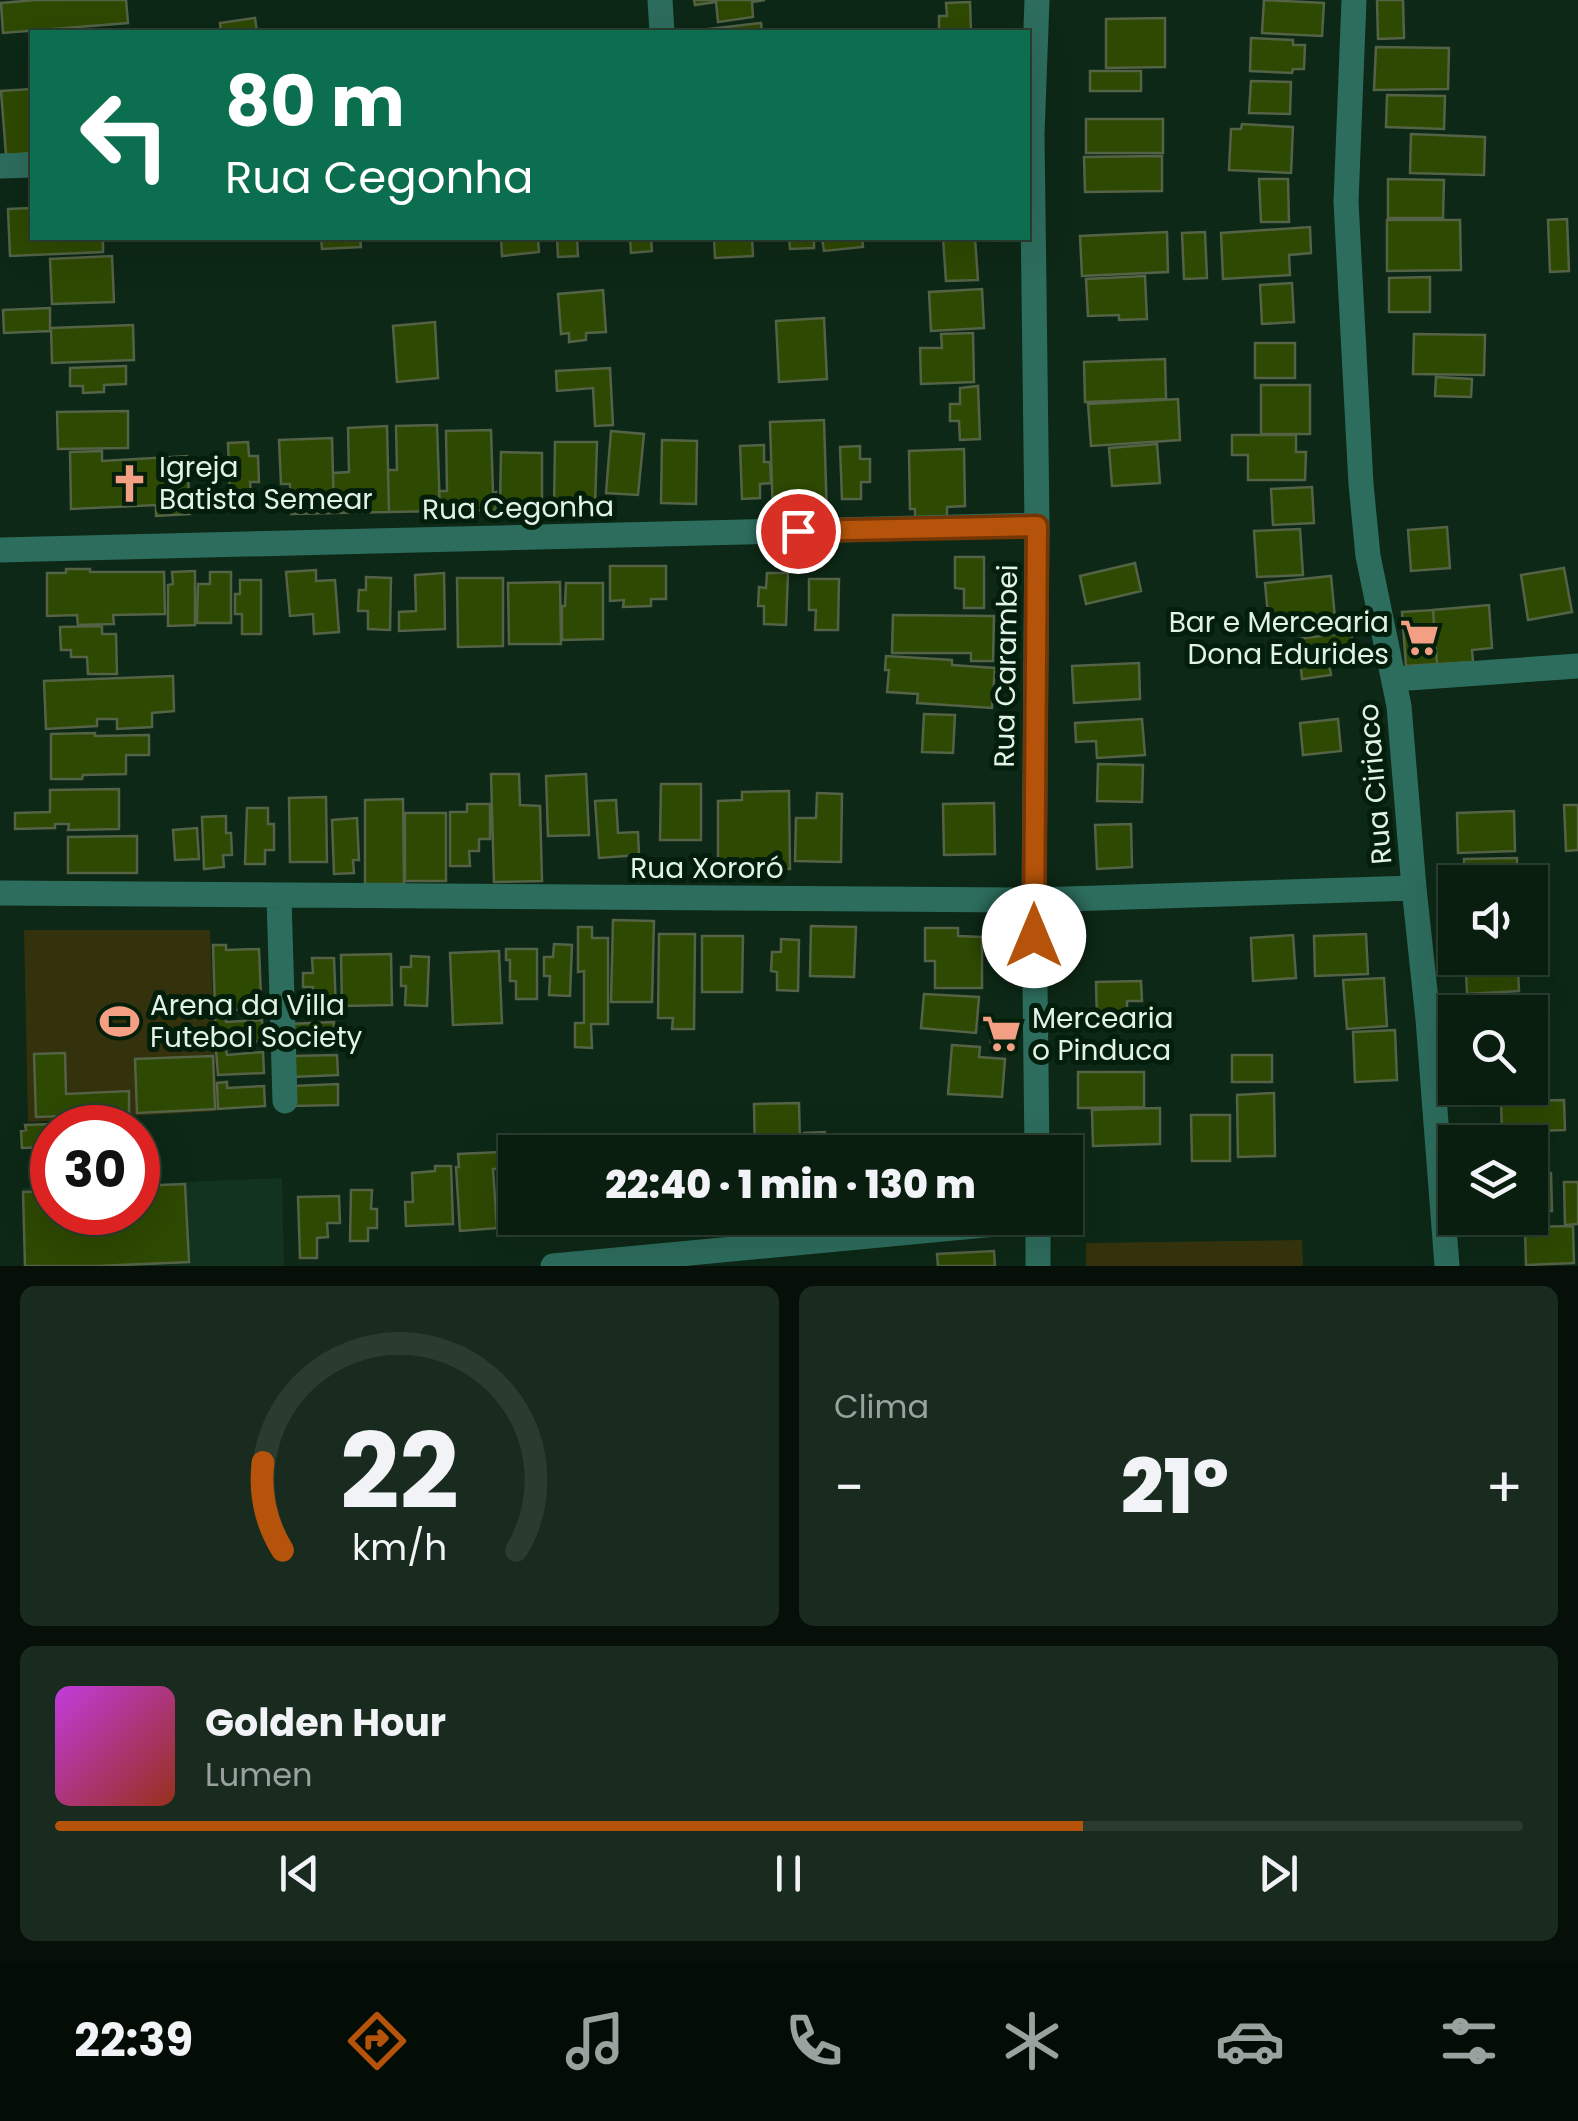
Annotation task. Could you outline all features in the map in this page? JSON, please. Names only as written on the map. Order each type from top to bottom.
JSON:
[{"type":"street","points":[[660,0],[662,30]]},
{"type":"street","name":"Rua Carambei","points":[[1037,0],[1030,134],[1037,526],[1037,1135]]},
{"type":"street","name":"Rua Ciriaco","points":[[1354,0],[1346,202],[1355,387],[1368,556],[1396,680],[1447,1266]]},
{"type":"street","points":[[0,166],[30,165]]},
{"type":"street","name":"Rua Cegonha","points":[[0,550],[1037,526]]},
{"type":"street","points":[[1396,680],[1578,666]]},
{"type":"street","name":"Rua Xororó","points":[[0,894],[1034,900],[1414,888]]},
{"type":"street","points":[[279,896],[285,1101]]},
{"type":"street","points":[[554,1266],[873,1235]]},
{"type":"street","points":[[1038,1235],[1038,1266]]},
{"type":"shaded area","name":"Arena da Villa Futebol Society","points":[[24,930],[210,930],[217,1111],[160,1114],[160,1105],[30,1105],[28,1122]]},
{"type":"shaded area","points":[[282,1178],[284,1266],[25,1266],[22,1188],[30,1188],[30,1235],[160,1235],[160,1183]]},
{"type":"shaded area","points":[[1302,1240],[1303,1266],[1086,1266],[1086,1243]]},
{"type":"building","points":[[126,0],[128,23],[3,33],[1,3]]},
{"type":"building","points":[[694,0],[765,0],[752,2],[753,17],[718,22],[716,2],[695,5]]},
{"type":"building","points":[[1264,0],[1324,3],[1322,36],[1262,33]]},
{"type":"building","points":[[1377,0],[1403,0],[1404,38],[1378,39]]},
{"type":"building","points":[[970,2],[971,30],[939,30],[939,16],[947,16],[946,3]]},
{"type":"building","points":[[255,18],[257,30],[221,30],[220,23]]},
{"type":"building","points":[[1165,18],[1165,67],[1106,68],[1106,19]]},
{"type":"building","points":[[761,23],[762,30],[700,30]]},
{"type":"building","points":[[1251,38],[1293,40],[1293,45],[1305,45],[1304,69],[1293,69],[1292,73],[1250,71]]},
{"type":"building","points":[[1376,47],[1449,48],[1448,89],[1374,90]]},
{"type":"building","points":[[1090,71],[1141,71],[1141,91],[1090,91]]},
{"type":"building","points":[[1251,81],[1291,82],[1290,114],[1249,113]]},
{"type":"building","points":[[30,89],[30,153],[6,155],[1,91]]},
{"type":"building","points":[[1387,95],[1445,96],[1444,129],[1386,127]]},
{"type":"building","points":[[1086,119],[1163,119],[1163,153],[1086,153]]},
{"type":"building","points":[[1242,124],[1293,127],[1291,173],[1229,170],[1231,129],[1241,129]]},
{"type":"building","points":[[1411,134],[1485,137],[1484,175],[1410,173]]},
{"type":"building","points":[[1162,156],[1162,191],[1085,192],[1084,157]]},
{"type":"building","points":[[1259,179],[1288,179],[1289,222],[1261,222]]},
{"type":"building","points":[[1388,179],[1444,180],[1443,218],[1388,218]]},
{"type":"building","points":[[30,208],[30,240],[103,240],[103,252],[10,256],[8,209]]},
{"type":"building","points":[[1567,219],[1569,271],[1550,272],[1548,220]]},
{"type":"building","points":[[1387,220],[1460,220],[1461,270],[1387,271]]},
{"type":"building","points":[[1310,227],[1311,253],[1289,255],[1290,275],[1223,279],[1221,233]]},
{"type":"building","points":[[1167,232],[1168,272],[1082,276],[1080,236]]},
{"type":"building","points":[[1205,232],[1207,278],[1184,279],[1182,233]]},
{"type":"building","points":[[321,240],[360,240],[361,247],[322,249]]},
{"type":"building","points":[[501,240],[538,240],[539,252],[502,256]]},
{"type":"building","points":[[557,240],[577,240],[578,256],[558,257]]},
{"type":"building","points":[[630,240],[651,240],[652,251],[631,253]]},
{"type":"building","points":[[714,240],[752,240],[753,256],[715,258]]},
{"type":"building","points":[[789,240],[814,240],[814,248],[790,249]]},
{"type":"building","points":[[822,240],[862,240],[863,247],[824,251]]},
{"type":"building","points":[[943,240],[975,240],[978,280],[946,281]]},
{"type":"building","points":[[112,256],[114,302],[52,304],[50,259]]},
{"type":"building","points":[[1145,276],[1147,319],[1088,316],[1086,279]]},
{"type":"building","points":[[1430,277],[1430,312],[1389,312],[1389,278]]},
{"type":"building","points":[[1292,283],[1294,322],[1262,324],[1260,285]]},
{"type":"building","points":[[982,289],[984,328],[931,331],[929,292]]},
{"type":"building","points":[[603,290],[606,332],[586,333],[586,340],[569,342],[569,333],[561,334],[558,294]]},
{"type":"building","points":[[50,308],[50,331],[4,333],[3,310]]},
{"type":"building","points":[[824,318],[827,379],[779,382],[776,321]]},
{"type":"building","points":[[435,322],[438,378],[397,382],[393,326]]},
{"type":"building","points":[[133,325],[134,360],[52,363],[51,328]]},
{"type":"building","points":[[973,333],[974,382],[921,384],[920,348],[942,348],[941,334]]},
{"type":"building","points":[[1414,334],[1485,335],[1484,375],[1413,374]]},
{"type":"building","points":[[1255,343],[1295,343],[1295,378],[1255,378]]},
{"type":"building","points":[[1165,359],[1166,399],[1085,402],[1084,362]]},
{"type":"building","points":[[126,366],[126,384],[104,385],[104,392],[83,393],[83,386],[70,386],[70,368]]},
{"type":"building","points":[[610,368],[613,425],[595,426],[593,388],[557,391],[556,371]]},
{"type":"building","points":[[1436,377],[1472,379],[1471,397],[1435,396]]},
{"type":"building","points":[[1261,385],[1310,385],[1310,434],[1261,434]]},
{"type":"building","points":[[978,386],[980,439],[960,440],[959,421],[950,421],[950,404],[960,404],[960,388]]},
{"type":"building","points":[[1178,399],[1180,440],[1091,446],[1088,404]]},
{"type":"building","points":[[128,411],[128,448],[58,449],[57,412]]},
{"type":"building","points":[[824,420],[827,518],[773,518],[770,422]]},
{"type":"building","points":[[437,425],[440,511],[389,512],[388,470],[397,470],[396,426]]},
{"type":"building","points":[[387,426],[389,512],[334,513],[333,473],[349,472],[348,428]]},
{"type":"building","points":[[491,430],[496,510],[440,511],[439,491],[447,491],[446,431]]},
{"type":"building","points":[[611,431],[644,434],[638,495],[606,493]]},
{"type":"building","points":[[1232,435],[1296,435],[1296,452],[1306,452],[1305,480],[1248,480],[1248,455],[1232,455]]},
{"type":"building","points":[[332,438],[334,513],[291,514],[290,484],[281,484],[279,440]]},
{"type":"building","points":[[662,440],[697,441],[696,504],[661,503]]},
{"type":"building","points":[[248,442],[249,456],[258,456],[259,482],[250,482],[251,495],[230,496],[228,443]]},
{"type":"building","points":[[555,442],[597,442],[595,508],[554,508]]},
{"type":"building","points":[[1157,444],[1160,483],[1112,486],[1109,448]]},
{"type":"building","points":[[764,445],[764,462],[770,462],[771,483],[760,484],[760,498],[742,499],[740,446]]},
{"type":"building","points":[[860,446],[860,459],[870,459],[870,482],[861,482],[861,499],[842,499],[840,447]]},
{"type":"building","points":[[964,449],[965,506],[947,507],[947,517],[915,517],[915,509],[910,509],[909,451]]},
{"type":"building","name":"Igreja Batista Semear","points":[[102,451],[102,461],[187,456],[190,514],[156,516],[156,505],[71,509],[70,452]]},
{"type":"building","points":[[501,452],[542,453],[542,504],[500,504]]},
{"type":"building","points":[[1312,487],[1314,523],[1273,525],[1271,489]]},
{"type":"building","points":[[1447,527],[1450,568],[1411,571],[1408,530]]},
{"type":"building","points":[[1300,529],[1303,575],[1257,577],[1254,531]]},
{"type":"building","points":[[955,557],[984,557],[984,608],[964,608],[964,589],[955,588]]},
{"type":"building","points":[[1135,563],[1141,591],[1086,604],[1080,576]]},
{"type":"building","points":[[610,566],[666,566],[666,599],[651,599],[651,606],[623,607],[624,600],[610,601]]},
{"type":"building","points":[[1564,568],[1572,612],[1528,620],[1521,575]]},
{"type":"building","points":[[66,569],[164,572],[165,614],[113,615],[114,624],[78,625],[77,615],[47,616],[47,573],[66,573]]},
{"type":"building","points":[[316,570],[316,581],[335,580],[339,632],[314,634],[313,614],[290,616],[286,572]]},
{"type":"building","points":[[195,571],[195,625],[168,626],[168,585],[173,584],[172,572]]},
{"type":"building","points":[[210,572],[231,572],[231,623],[197,623],[198,584],[210,584]]},
{"type":"building","points":[[444,573],[445,629],[399,631],[399,612],[416,611],[415,575]]},
{"type":"building","points":[[767,573],[788,573],[786,625],[764,624],[764,606],[758,606],[759,587],[766,588]]},
{"type":"building","points":[[1331,576],[1335,618],[1269,625],[1265,583]]},
{"type":"building","points":[[366,577],[391,578],[390,630],[368,629],[368,611],[358,611],[359,590],[366,590]]},
{"type":"building","points":[[457,578],[503,578],[503,646],[458,647]]},
{"type":"building","points":[[809,579],[839,579],[838,630],[815,630],[816,610],[809,610]]},
{"type":"building","points":[[240,580],[261,580],[261,634],[242,634],[242,614],[235,614]]},
{"type":"building","points":[[560,582],[561,644],[509,644],[508,583]]},
{"type":"building","points":[[566,583],[603,583],[603,639],[562,640]]},
{"type":"building","points":[[1489,605],[1492,648],[1472,650],[1473,662],[1437,664],[1433,610]]},
{"type":"building","name":"Bar e Mercearia Dona Edurides","points":[[1433,610],[1437,664],[1406,666],[1402,612]]},
{"type":"building","points":[[893,615],[994,616],[993,661],[971,661],[971,653],[892,653]]},
{"type":"building","points":[[102,626],[102,634],[116,634],[117,674],[88,674],[87,657],[71,657],[71,650],[61,650],[60,627]]},
{"type":"building","points":[[1351,632],[1354,655],[1328,658],[1331,675],[1302,679],[1298,639]]},
{"type":"building","points":[[886,656],[952,660],[952,665],[995,668],[992,708],[917,703],[918,694],[887,692]]},
{"type":"building","points":[[1139,663],[1140,699],[1074,703],[1072,666]]},
{"type":"building","points":[[173,676],[174,711],[152,713],[152,727],[117,729],[117,719],[97,719],[97,726],[46,729],[44,681]]},
{"type":"building","points":[[924,714],[955,715],[953,753],[922,752]]},
{"type":"building","points":[[1142,719],[1145,755],[1097,758],[1096,741],[1076,742],[1075,723]]},
{"type":"building","points":[[1338,719],[1341,751],[1303,755],[1300,723]]},
{"type":"building","points":[[51,734],[149,735],[149,755],[126,755],[126,774],[51,779]]},
{"type":"building","points":[[1098,764],[1143,765],[1142,802],[1097,801]]},
{"type":"building","points":[[491,774],[519,774],[520,805],[540,806],[542,881],[494,882]]},
{"type":"building","points":[[586,774],[589,835],[548,836],[546,776]]},
{"type":"building","points":[[661,784],[701,784],[701,840],[660,840]]},
{"type":"building","points":[[119,789],[119,829],[68,830],[69,824],[55,824],[55,828],[15,829],[15,813],[50,812],[50,790]]},
{"type":"building","points":[[789,791],[790,869],[718,869],[718,801],[742,800],[742,792]]},
{"type":"building","points":[[817,793],[842,794],[841,862],[795,861],[796,818],[816,818]]},
{"type":"building","points":[[326,797],[327,862],[290,862],[289,798]]},
{"type":"building","points":[[403,799],[404,884],[365,884],[365,800]]},
{"type":"building","points":[[616,800],[618,833],[638,832],[639,855],[599,858],[595,801]]},
{"type":"building","points":[[994,803],[995,854],[944,855],[943,804]]},
{"type":"building","points":[[467,804],[490,804],[490,839],[479,839],[479,851],[469,851],[470,866],[450,866],[450,812],[467,812]]},
{"type":"building","points":[[1564,805],[1578,805],[1578,850],[1566,851]]},
{"type":"building","points":[[247,808],[268,808],[268,824],[274,824],[274,850],[265,850],[265,864],[245,864]]},
{"type":"building","points":[[1514,811],[1515,851],[1458,853],[1457,813]]},
{"type":"building","points":[[405,813],[446,813],[446,881],[405,881]]},
{"type":"building","points":[[226,816],[232,855],[223,855],[224,867],[204,869],[202,817]]},
{"type":"building","points":[[357,818],[359,860],[353,860],[354,873],[334,874],[332,820]]},
{"type":"building","points":[[1131,824],[1132,867],[1097,869],[1095,825]]},
{"type":"building","points":[[197,828],[199,859],[175,860],[173,830]]},
{"type":"building","points":[[137,836],[137,873],[68,873],[68,837]]},
{"type":"building","points":[[1517,858],[1517,865],[1464,865],[1464,859]]},
{"type":"building","points":[[613,920],[654,921],[652,1002],[611,1002]]},
{"type":"building","points":[[811,926],[856,927],[854,977],[810,976]]},
{"type":"building","points":[[578,927],[592,927],[592,938],[608,938],[608,1024],[591,1024],[592,1048],[575,1047],[575,1023],[584,1023],[584,971],[578,972]]},
{"type":"building","points":[[925,928],[958,928],[958,936],[982,937],[982,988],[935,988],[935,961],[925,961]]},
{"type":"building","points":[[659,934],[695,934],[694,1029],[672,1029],[673,1018],[658,1018]]},
{"type":"building","points":[[1366,934],[1368,974],[1315,976],[1314,936]]},
{"type":"building","points":[[1293,935],[1296,978],[1253,981],[1251,938]]},
{"type":"building","points":[[702,936],[743,936],[742,992],[702,992]]},
{"type":"building","points":[[781,939],[799,940],[798,991],[777,990],[777,972],[771,971],[772,952],[781,952]]},
{"type":"building","points":[[554,944],[572,945],[570,996],[549,995],[550,976],[544,976],[544,957],[553,957]]},
{"type":"building","points":[[213,945],[226,945],[226,950],[259,949],[265,1008],[234,1010],[234,1002],[226,1002],[226,1011],[215,1012]]},
{"type":"building","points":[[506,949],[537,949],[537,999],[516,999],[516,981],[510,981]]},
{"type":"building","points":[[499,951],[502,1023],[453,1025],[450,953]]},
{"type":"building","points":[[391,954],[392,1005],[342,1006],[341,955]]},
{"type":"building","points":[[411,956],[429,957],[427,1006],[405,1005],[401,967],[411,967]]},
{"type":"building","points":[[312,958],[334,958],[336,1010],[313,1011],[313,987],[303,987],[303,973],[313,973]]},
{"type":"building","points":[[1466,975],[1518,975],[1519,991],[1467,994]]},
{"type":"building","points":[[1384,978],[1387,1026],[1347,1029],[1343,980]]},
{"type":"building","points":[[1141,981],[1142,1001],[1127,1001],[1127,1019],[1097,1020],[1096,982]]},
{"type":"building","points":[[924,994],[979,997],[976,1033],[921,1028]]},
{"type":"building","points":[[225,1016],[226,1022],[262,1020],[264,1041],[216,1043],[215,1017]]},
{"type":"building","points":[[334,1022],[335,1043],[290,1045],[289,1024]]},
{"type":"building","name":"Mercearia o Pinduca","points":[[1012,1024],[1012,1043],[991,1043],[991,1025]]},
{"type":"building","points":[[1395,1030],[1397,1080],[1355,1082],[1353,1032]]},
{"type":"building","points":[[952,1045],[980,1047],[979,1057],[1005,1059],[1002,1097],[948,1094]]},
{"type":"building","points":[[226,1049],[227,1055],[263,1052],[264,1073],[218,1075],[216,1050]]},
{"type":"building","points":[[65,1053],[66,1094],[129,1091],[129,1105],[36,1105],[34,1054]]},
{"type":"building","points":[[337,1055],[338,1075],[292,1077],[292,1056]]},
{"type":"building","points":[[1232,1055],[1272,1055],[1272,1082],[1232,1082]]},
{"type":"building","points":[[213,1056],[215,1109],[160,1112],[160,1105],[137,1105],[135,1059]]},
{"type":"building","points":[[1078,1072],[1144,1072],[1144,1107],[1078,1108]]},
{"type":"building","points":[[227,1082],[227,1088],[264,1086],[265,1106],[218,1109],[217,1083]]},
{"type":"building","points":[[338,1084],[338,1105],[293,1106],[293,1086]]},
{"type":"building","points":[[1274,1093],[1275,1156],[1238,1157],[1237,1095]]},
{"type":"building","points":[[1548,1100],[1564,1100],[1565,1130],[1548,1131],[1548,1125],[1502,1125],[1501,1105],[1548,1105]]},
{"type":"building","points":[[799,1103],[800,1135],[755,1135],[754,1104]]},
{"type":"building","points":[[1160,1108],[1160,1144],[1093,1146],[1092,1110]]},
{"type":"building","points":[[1191,1115],[1230,1115],[1230,1161],[1192,1161]]},
{"type":"building","points":[[25,1125],[30,1125],[30,1148],[22,1148],[21,1131],[26,1130]]},
{"type":"building","points":[[498,1152],[498,1169],[493,1169],[497,1228],[460,1231],[458,1154]]},
{"type":"building","points":[[435,1166],[451,1166],[453,1224],[406,1226],[405,1202],[413,1202],[412,1173],[435,1171]]},
{"type":"building","points":[[1548,1173],[1551,1173],[1552,1211],[1548,1211]]},
{"type":"building","points":[[1564,1182],[1578,1182],[1578,1224],[1565,1225]]},
{"type":"building","points":[[185,1184],[189,1262],[25,1266],[23,1192],[30,1192],[30,1235],[160,1235],[160,1185]]},
{"type":"building","points":[[351,1190],[372,1190],[371,1209],[377,1209],[377,1228],[368,1228],[368,1241],[350,1241]]},
{"type":"building","points":[[339,1196],[340,1223],[327,1223],[328,1237],[317,1238],[317,1258],[300,1258],[298,1197]]},
{"type":"building","points":[[1573,1226],[1574,1263],[1526,1265],[1525,1235],[1548,1235],[1548,1227]]},
{"type":"building","points":[[994,1251],[995,1266],[938,1266],[937,1254]]},
{"type":"place","name":"Igreja Batista Semear","points":[[129,483]]},
{"type":"place","name":"Bar e Mercearia Dona Edurides","points":[[1419,638]]},
{"type":"place","name":"Arena da Villa Futebol Society","points":[[120,1021]]},
{"type":"place","name":"Mercearia o Pinduca","points":[[1002,1034]]},
{"type":"route","points":[[798,531],[1037,526],[1034,936]]}]
